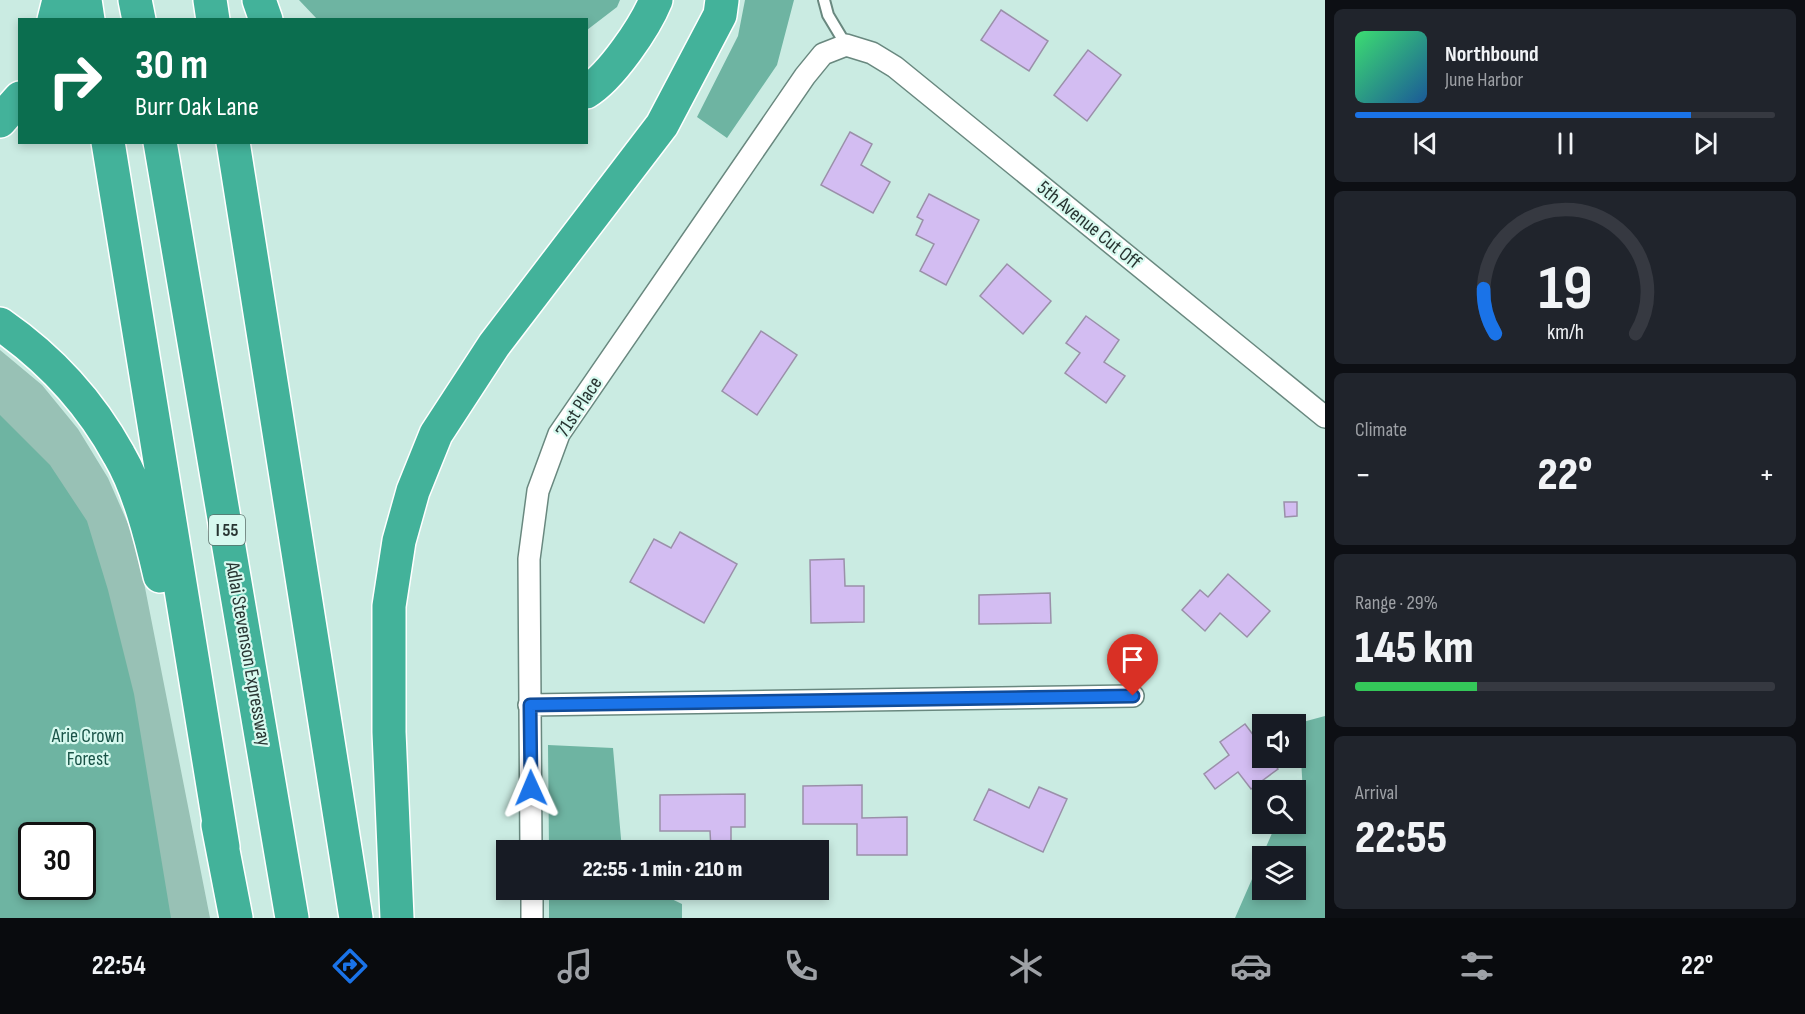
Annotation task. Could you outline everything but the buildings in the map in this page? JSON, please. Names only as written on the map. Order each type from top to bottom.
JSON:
[{"type":"highway","points":[[54,18],[58,0]]},
{"type":"highway","points":[[85,0],[88,18]]},
{"type":"highway","points":[[135,0],[138,18]]},
{"type":"highway","points":[[210,0],[213,18]]},
{"type":"highway","points":[[259,0],[265,18]]},
{"type":"highway","points":[[588,90],[621,58],[649,18],[656,0]]},
{"type":"highway","points":[[397,918],[389,732],[389,606],[399,541],[413,491],[436,434],[495,345],[662,124],[720,15],[722,0]]},
{"type":"highway","points":[[0,121],[18,100]]},
{"type":"highway","points":[[108,144],[236,918]]},
{"type":"highway","name":"Adlai Stevenson Expressway","points":[[160,144],[292,918]]},
{"type":"highway","points":[[233,144],[356,918]]},
{"type":"highway","points":[[0,324],[28,343],[58,372],[93,413],[120,456],[140,502],[156,557],[223,847]]},
{"type":"street","name":"5th Avenue Cut Off","points":[[846,45],[872,53],[895,67],[1325,417]]},
{"type":"street","name":"71st Place","points":[[531,840],[529,559],[538,491],[559,434],[805,76],[823,54],[846,45]]},
{"type":"street","points":[[530,705],[1133,696]]},
{"type":"street","points":[[532,900],[532,918]]},
{"type":"lane","points":[[824,0],[828,15],[846,45]]},
{"type":"green space","points":[[299,0],[620,0],[617,7],[588,29],[588,18],[316,18]]},
{"type":"green space","points":[[745,0],[794,0],[777,65],[727,138],[697,117],[738,36]]},
{"type":"green space","name":"Arie Crown Forest","points":[[0,350],[42,385],[78,429],[108,478],[136,542],[210,918],[0,918]]},
{"type":"green space","name":"Arie Crown Forest","points":[[0,415],[50,465],[87,521],[108,590],[134,694],[171,918],[0,918]]},
{"type":"green space","points":[[1325,716],[1325,918],[1235,918],[1252,879],[1252,900],[1306,900],[1306,846],[1266,846],[1272,834],[1306,834],[1306,780],[1302,780],[1302,768],[1306,768],[1306,721]]},
{"type":"green space","points":[[548,745],[613,748],[621,840],[549,840]]},
{"type":"green space","points":[[549,900],[674,900],[682,904],[682,918],[549,918]]},
{"type":"route","points":[[531,788],[530,705],[1133,696]]}]
